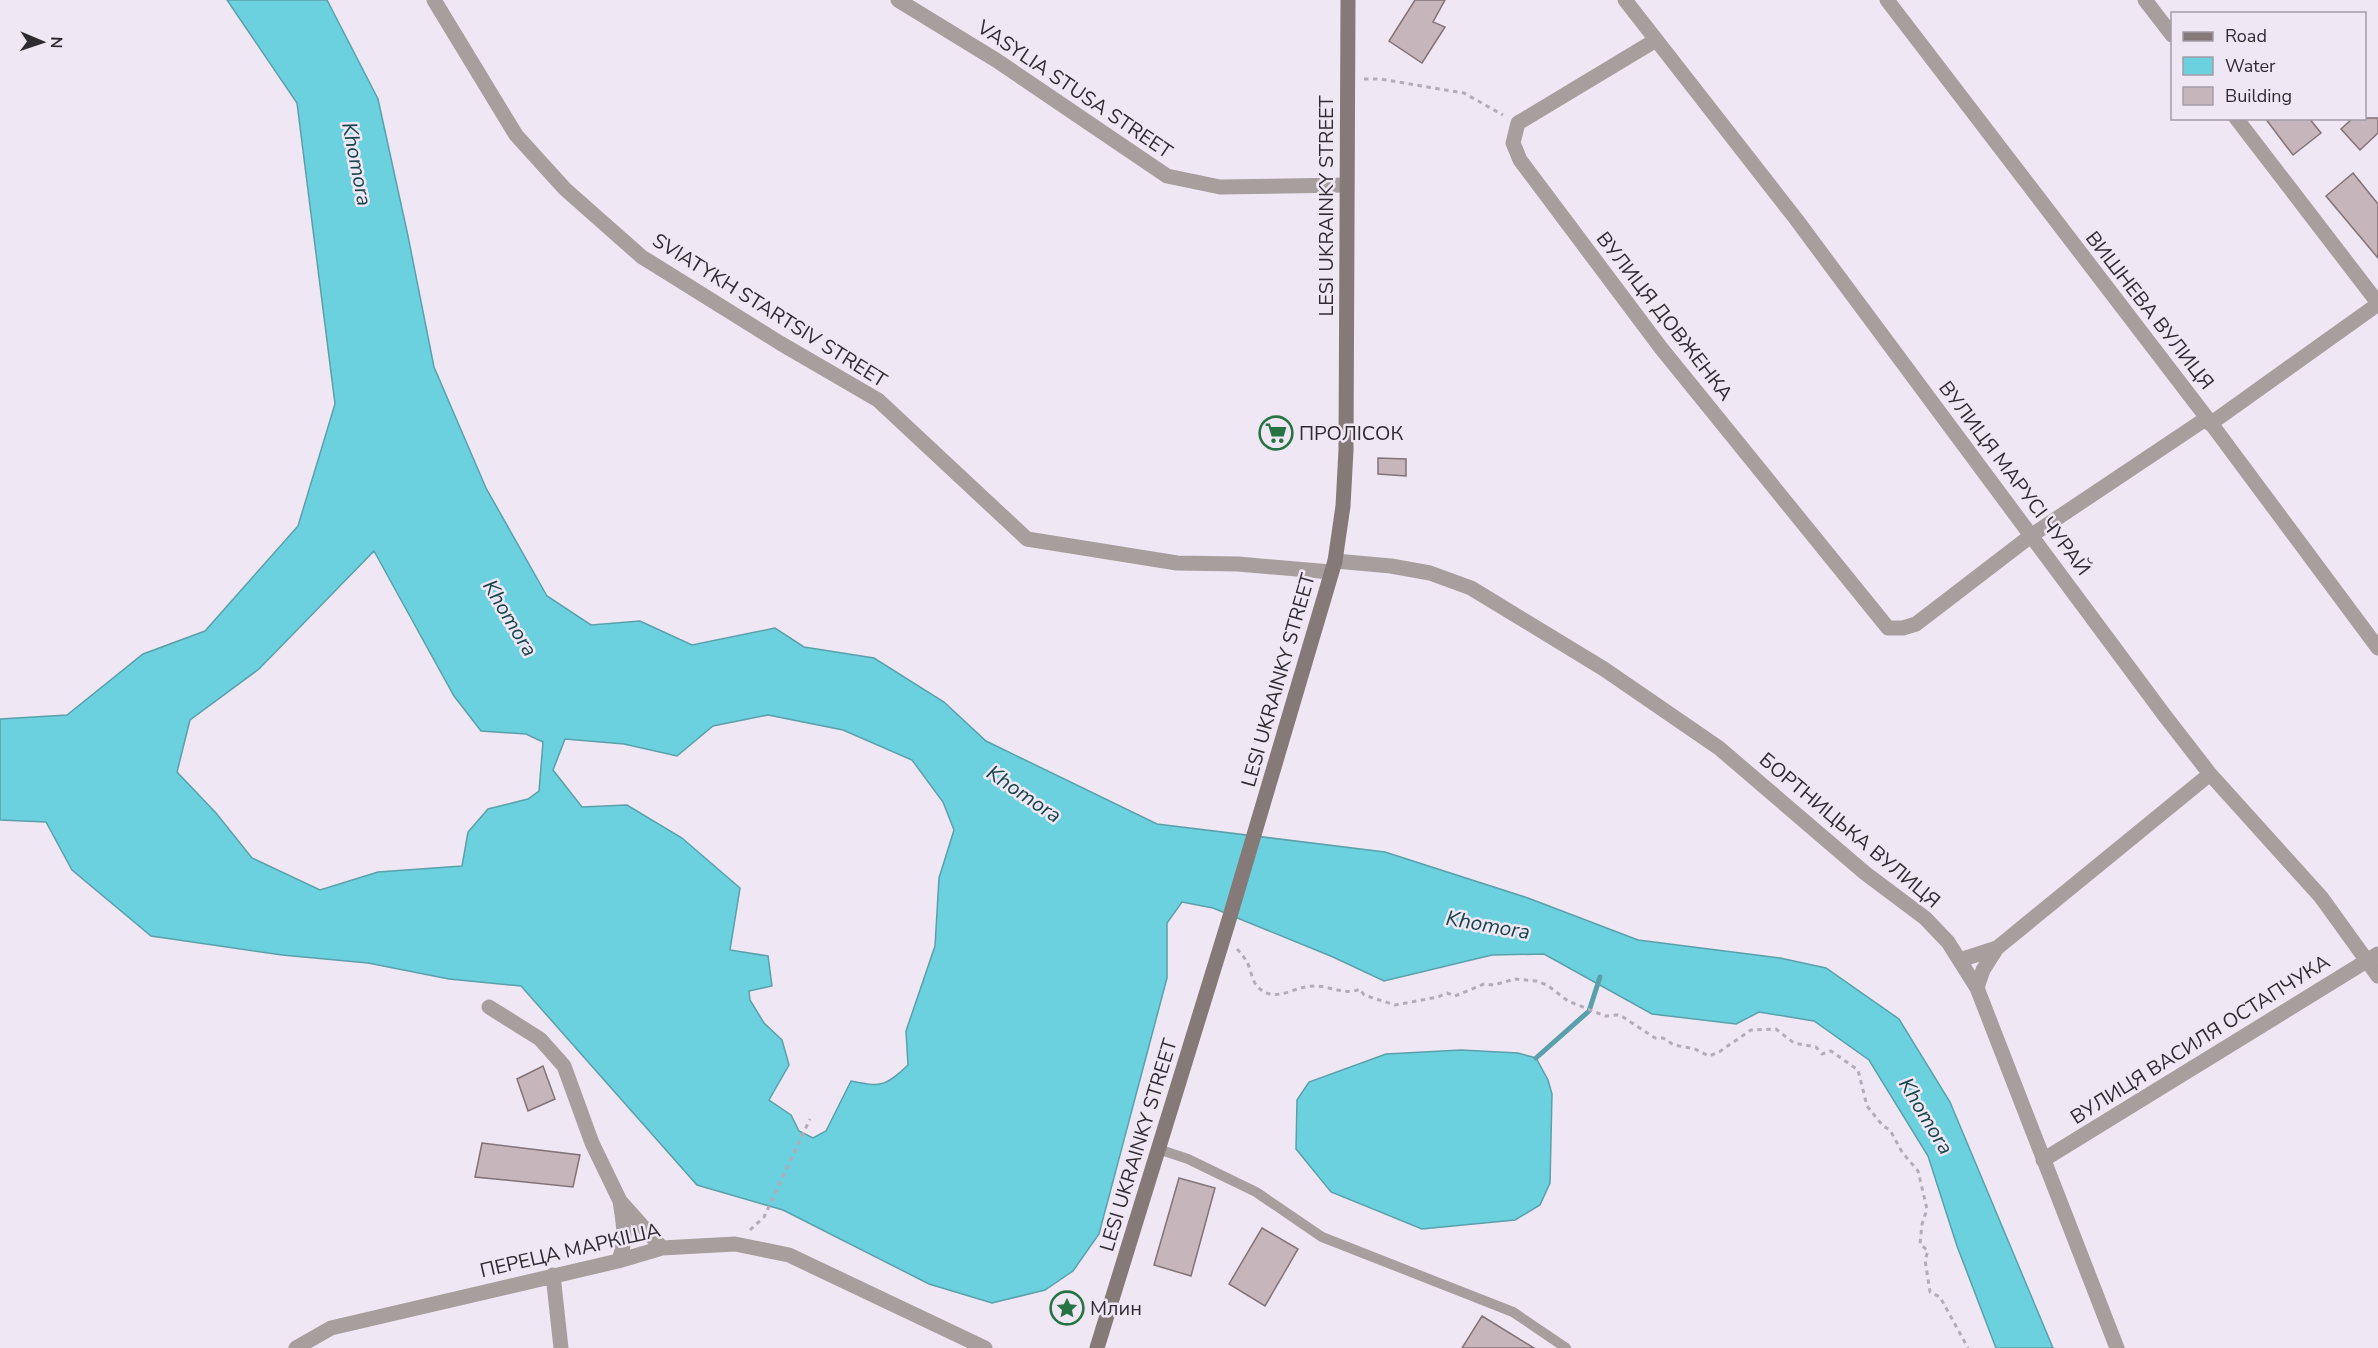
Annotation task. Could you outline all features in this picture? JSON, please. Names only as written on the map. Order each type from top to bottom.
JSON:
[{"type":"main road","name":"LESI UKRAINKY STREET","points":[[1097,1348],[1261,816],[1333,566],[1343,506],[1346,450],[1347,0]]},
{"type":"street","name":"SVIATYKH STARTSIV STREET","points":[[434,0],[516,135],[565,189],[642,257],[780,343],[878,400],[1027,538],[1177,563],[1333,566]]},
{"type":"street","name":"VASYLIA STUSA STREET","points":[[898,0],[996,60],[1167,176],[1220,187],[1346,185]]},
{"type":"street","name":"ВУЛИЦЯ МАРУСІ ЧУРАЙ","points":[[1625,0],[1796,219],[2210,774],[2373,958],[2378,976]]},
{"type":"street","name":"ВИШНЕВА ВУЛИЦЯ","points":[[1887,0],[2209,421],[2378,648]]},
{"type":"street","points":[[2145,0],[2171,35]]},
{"type":"street","points":[[1518,123],[1656,40]]},
{"type":"street","points":[[2032,535],[2209,421],[2378,304],[2238,120]]},
{"type":"street","name":"ВУЛИЦЯ ДОВЖЕНКА","points":[[1518,123],[1513,143],[1520,160],[1661,348],[1888,628],[1903,628],[1916,624],[2032,535]]},
{"type":"street","name":"БОРТНИЦЬКА ВУЛИЦЯ","points":[[1333,566],[1390,566],[1430,573],[1471,588],[1604,669],[1719,748],[1865,873],[1925,918],[1948,942],[1977,988],[2117,1348]]},
{"type":"street","points":[[1977,988],[1983,970],[1996,948],[2210,774]]},
{"type":"street","points":[[1960,960],[1996,948]]},
{"type":"street","name":"ВУЛИЦЯ ВАСИЛЯ ОСТАПЧУКА","points":[[2043,1160],[2373,958]]},
{"type":"street","points":[[489,1007],[540,1039],[564,1066],[592,1143],[620,1201],[662,1248]]},
{"type":"street","points":[[618,1261],[624,1249],[620,1201]]},
{"type":"street","name":"ПЕРЕЦА МАРКІША","points":[[296,1348],[310,1344],[331,1328],[618,1261],[662,1248],[735,1244],[789,1255],[985,1348]]},
{"type":"street","points":[[553,1275],[561,1348]]},
{"type":"lane","points":[[1158,1149],[1188,1159],[1256,1192],[1322,1237],[1514,1312],[1566,1348]]},
{"type":"path","points":[[1347,79],[1380,79],[1464,93],[1518,123]]},
{"type":"path","points":[[1223,940],[1236,948],[1246,960],[1257,988],[1264,992],[1283,995],[1305,987],[1336,988],[1342,992],[1352,993],[1360,989],[1364,995],[1395,1005],[1438,997],[1447,993],[1455,996],[1484,984],[1494,985],[1515,979],[1526,980],[1547,986],[1568,1001],[1605,1016],[1623,1017],[1655,1038],[1663,1038],[1674,1045],[1695,1049],[1709,1056],[1719,1052],[1751,1030],[1776,1029],[1794,1043],[1816,1047],[1822,1054],[1832,1051],[1858,1070],[1867,1106],[1883,1126],[1890,1130],[1902,1152],[1918,1171],[1927,1209],[1922,1224],[1920,1244],[1928,1251],[1925,1260],[1930,1292],[1940,1297],[1968,1348]]},
{"type":"path","points":[[764,1217],[810,1119]]},
{"type":"water","name":"Khomora","points":[[227,0],[327,0],[378,99],[434,367],[486,488],[547,596],[591,625],[640,621],[692,645],[775,628],[804,647],[874,658],[944,702],[986,741],[1157,824],[1385,852],[1528,898],[1638,940],[1780,958],[1826,968],[1899,1019],[1950,1102],[2053,1348],[1996,1348],[1957,1246],[1928,1156],[1869,1060],[1814,1021],[1759,1012],[1736,1024],[1652,1014],[1544,954],[1492,955],[1384,981],[1333,957],[1213,908],[1182,902],[1167,923],[1167,978],[1099,1234],[1073,1271],[1045,1290],[992,1303],[929,1284],[783,1210],[697,1185],[521,986],[449,979],[368,963],[282,955],[151,936],[72,870],[46,822],[0,820],[0,719],[67,715],[143,654],[205,631],[298,526],[335,404],[297,103]],"holes":[[[374,551],[454,696],[481,731],[526,734],[543,742],[539,791],[528,799],[488,809],[468,832],[462,866],[378,872],[320,890],[252,858],[216,813],[177,772],[190,720],[259,669]],[[768,715],[843,730],[912,760],[943,802],[954,830],[939,878],[935,946],[906,1031],[908,1065],[894,1078],[882,1084],[851,1081],[826,1131],[813,1138],[799,1131],[791,1115],[769,1100],[789,1065],[782,1040],[764,1023],[750,1000],[749,991],[772,986],[768,956],[730,950],[740,888],[682,838],[627,805],[582,807],[553,770],[565,739],[624,744],[677,756],[713,726]]]},
{"type":"water","points":[[1461,1050],[1518,1053],[1536,1058],[1548,1080],[1552,1094],[1550,1183],[1540,1205],[1515,1220],[1422,1229],[1331,1192],[1296,1149],[1297,1100],[1309,1082],[1386,1054]]},
{"type":"building","points":[[1415,0],[1445,0],[1433,22],[1445,27],[1422,63],[1389,41]]},
{"type":"building","points":[[2378,118],[2378,133],[2360,150],[2341,129],[2351,120]]},
{"type":"building","points":[[2267,120],[2311,120],[2321,133],[2293,155]]},
{"type":"building","points":[[2353,173],[2378,204],[2378,258],[2326,196]]},
{"type":"building","points":[[1378,458],[1406,459],[1406,476],[1378,474]]},
{"type":"building","points":[[543,1066],[555,1099],[528,1111],[517,1079]]},
{"type":"building","points":[[482,1143],[580,1155],[573,1187],[475,1177]]},
{"type":"building","points":[[1179,1178],[1215,1188],[1191,1276],[1154,1265]]},
{"type":"building","points":[[1262,1228],[1298,1249],[1265,1306],[1229,1284]]},
{"type":"building","points":[[1482,1316],[1534,1348],[1462,1348]]},
{"type":"waterway","points":[[1536,1058],[1589,1011],[1600,977]]},
{"type":"place","name":"ПРОЛІСОК","points":[[1276,433]]},
{"type":"place","name":"Млин","points":[[1067,1308]]}]
